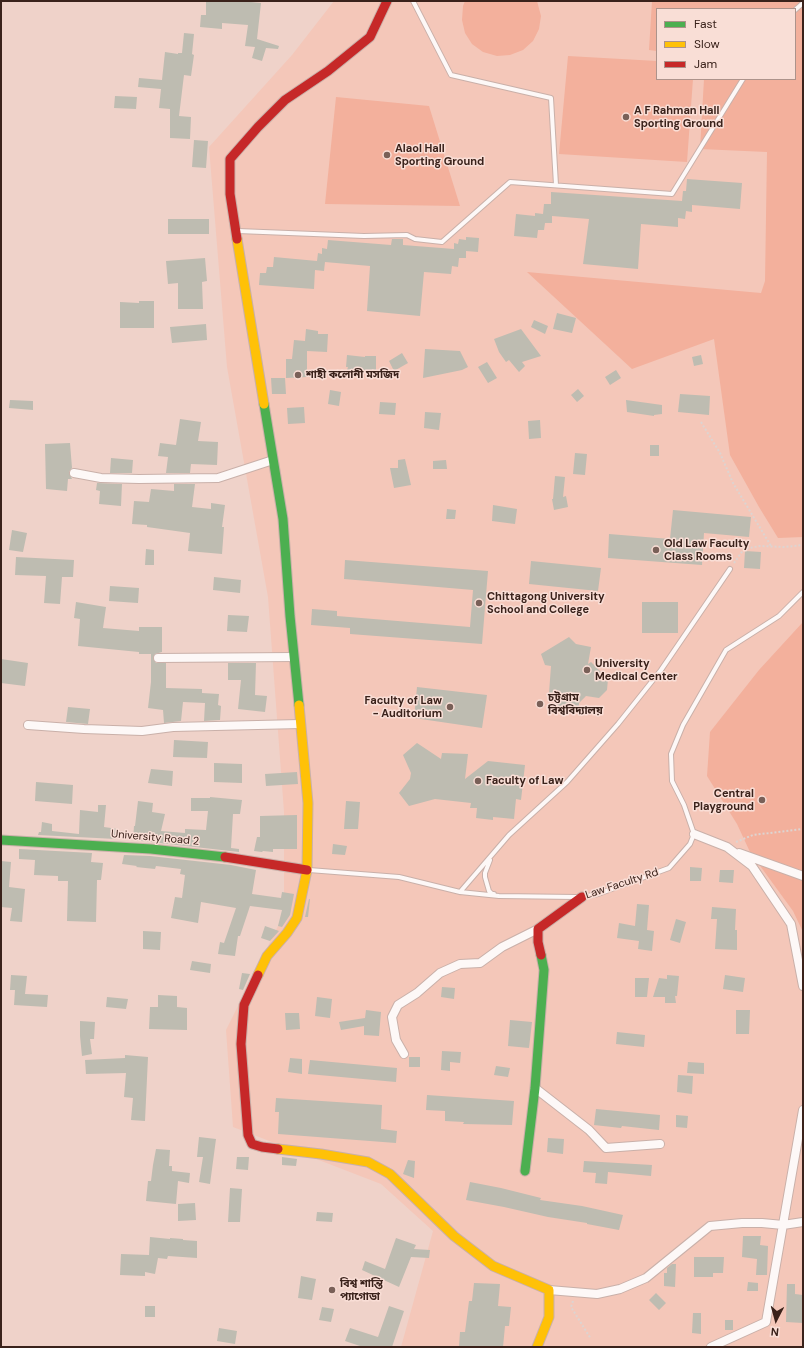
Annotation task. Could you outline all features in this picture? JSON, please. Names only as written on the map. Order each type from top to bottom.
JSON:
[{"type":"street","points":[[385,2],[370,37],[328,71],[285,100],[258,127],[230,159],[230,194],[235,230],[283,519],[308,803],[307,870],[297,918],[287,933],[267,956],[244,1005],[241,1044],[248,1135],[252,1144],[262,1147],[321,1154],[368,1162],[390,1174],[454,1236],[493,1266],[549,1290],[597,1294],[620,1289],[646,1278],[710,1226],[742,1223],[783,1225],[803,1222]]},
{"type":"street","points":[[74,473],[101,478],[218,478],[273,460]]},
{"type":"street","points":[[158,658],[294,656]]},
{"type":"street","points":[[28,725],[142,731],[173,727],[300,724]]},
{"type":"street","points":[[694,834],[727,847],[752,866],[791,924],[803,986]]},
{"type":"street","points":[[694,834],[713,840],[742,854],[803,876]]},
{"type":"street","name":"University Road 2","points":[[1,840],[151,849],[232,858],[307,870]]},
{"type":"street","points":[[404,1054],[396,1040],[392,1017],[398,1005],[417,993],[440,973],[460,964],[480,962],[502,947],[538,929],[548,920],[582,897]]},
{"type":"street","points":[[525,1172],[535,1088],[544,970],[538,942],[538,929]]},
{"type":"street","points":[[535,1088],[589,1130],[606,1148],[660,1144]]},
{"type":"street","points":[[711,1347],[766,1322],[803,1110]]},
{"type":"street","points":[[537,1347],[549,1317],[549,1290]]},
{"type":"lane","points":[[413,1],[451,75],[550,98],[556,185]]},
{"type":"lane","points":[[235,230],[364,236],[407,235],[415,239],[442,242],[510,182],[672,194],[742,80]]},
{"type":"lane","points":[[460,892],[509,835],[567,782],[618,724],[661,670],[730,569]]},
{"type":"lane","points":[[694,834],[684,805],[672,781],[670,754],[683,725],[726,650],[779,616],[803,592]]},
{"type":"lane","name":"Law Faculty Rd","points":[[307,870],[399,877],[460,892],[498,896],[582,897],[598,894],[669,868],[690,844],[694,834]]},
{"type":"lane","points":[[493,854],[485,873],[485,877],[492,894],[498,896]]},
{"type":"path","points":[[701,422],[720,453],[733,483],[771,546]]},
{"type":"path","points":[[730,569],[744,549],[760,546],[803,545]]},
{"type":"path","points":[[727,847],[753,835],[803,829]]},
{"type":"path","points":[[576,1292],[571,1308],[591,1339]]},
{"type":"shaded area","name":"চট্টগ্রাম বিশ্ববিদ্যালয়","points":[[334,1],[803,1],[803,1347],[401,1347],[433,1231],[381,1184],[233,1127],[226,1030],[284,914],[284,812],[268,597],[227,367],[209,147],[292,55]]},
{"type":"shaded area","points":[[465,1],[537,1],[541,16],[539,29],[533,41],[523,50],[510,55],[497,56],[483,52],[472,44],[465,33],[462,20]]},
{"type":"shaded area","points":[[652,1],[803,1],[803,537],[778,538],[730,455],[714,339],[632,369],[527,272],[761,293],[765,281],[767,152],[700,149],[704,80],[796,80],[796,8],[656,8],[656,51],[649,50]]},
{"type":"shaded area","name":"A F Rahman Hall Sporting Ground","points":[[568,56],[656,61],[656,80],[693,80],[687,162],[559,154]]},
{"type":"shaded area","name":"Alaol Hall Sporting Ground","points":[[336,97],[429,106],[460,206],[325,204]]},
{"type":"shaded area","name":"Central Playground","points":[[803,622],[803,932],[793,911],[750,852],[737,824],[707,776],[710,732],[759,670]]},
{"type":"building","points":[[206,1],[241,1],[261,3],[257,39],[279,46],[278,49],[266,48],[262,61],[252,58],[255,47],[245,46],[248,25],[222,23],[222,29],[200,27],[201,15],[206,15]]},
{"type":"building","points":[[184,33],[194,34],[192,54],[194,55],[191,76],[184,75],[179,116],[191,117],[190,139],[170,138],[170,109],[159,108],[161,89],[138,87],[139,78],[162,80],[165,52],[178,54],[182,53]]},
{"type":"building","points":[[115,96],[137,97],[136,109],[114,108]]},
{"type":"building","points":[[194,140],[208,141],[206,168],[192,167]]},
{"type":"building","points":[[687,179],[742,183],[740,209],[692,205],[692,212],[686,211],[685,219],[678,218],[678,227],[641,224],[638,269],[583,264],[589,219],[552,216],[552,223],[545,223],[544,230],[538,230],[537,238],[514,236],[516,214],[535,216],[535,213],[543,214],[544,204],[551,204],[551,192],[682,201],[683,191],[686,191]]},
{"type":"building","points":[[168,219],[209,219],[209,234],[168,234]]},
{"type":"building","points":[[466,237],[479,238],[478,252],[466,251],[466,258],[459,258],[458,267],[452,266],[451,274],[424,272],[420,316],[367,311],[370,266],[325,262],[324,271],[315,270],[314,289],[259,285],[260,273],[266,273],[267,267],[273,267],[274,257],[317,261],[318,253],[322,254],[322,248],[327,249],[328,240],[391,245],[392,239],[403,239],[403,245],[454,249],[454,243],[458,244],[459,239],[466,240]]},
{"type":"building","points":[[205,258],[207,281],[202,282],[203,309],[178,309],[178,283],[168,284],[166,261]]},
{"type":"building","points":[[139,301],[154,301],[154,328],[120,328],[120,302],[139,303]]},
{"type":"building","points":[[557,313],[576,318],[572,333],[553,329]]},
{"type":"building","points":[[534,320],[548,326],[545,334],[531,327]]},
{"type":"building","points":[[206,324],[207,340],[172,343],[170,327]]},
{"type":"building","points":[[306,329],[318,331],[318,334],[328,334],[327,352],[307,351],[307,377],[286,378],[286,359],[292,359],[294,340],[305,341]]},
{"type":"building","points":[[521,329],[541,356],[522,362],[525,366],[519,372],[509,360],[506,362],[499,352],[494,339]]},
{"type":"building","points":[[425,349],[460,351],[468,367],[462,370],[423,378]]},
{"type":"building","points":[[402,353],[408,363],[394,371],[389,361]]},
{"type":"building","points":[[347,355],[365,357],[376,356],[376,373],[347,370]]},
{"type":"building","points":[[701,355],[703,364],[694,366],[692,357]]},
{"type":"building","points":[[487,362],[497,378],[488,383],[478,367]]},
{"type":"building","points":[[616,370],[621,378],[610,385],[605,377]]},
{"type":"building","points":[[271,378],[285,378],[286,394],[272,394]]},
{"type":"building","points":[[578,389],[584,396],[577,402],[571,395]]},
{"type":"building","points":[[330,390],[341,392],[339,406],[328,404]]},
{"type":"building","points":[[680,394],[710,396],[709,415],[678,412]]},
{"type":"building","points":[[10,400],[33,401],[33,410],[9,408]]},
{"type":"building","points":[[626,400],[662,405],[662,414],[654,416],[627,412]]},
{"type":"building","points":[[380,402],[396,403],[395,415],[379,414]]},
{"type":"building","points":[[304,407],[305,423],[288,424],[287,408]]},
{"type":"building","points":[[425,412],[441,413],[439,430],[424,428]]},
{"type":"building","points":[[180,419],[201,422],[198,441],[218,442],[217,465],[191,464],[190,473],[166,473],[168,457],[158,456],[160,443],[176,445]]},
{"type":"building","points":[[540,420],[541,438],[529,439],[528,421]]},
{"type":"building","points":[[70,443],[72,468],[69,472],[72,479],[68,479],[67,491],[46,489],[45,444]]},
{"type":"building","points":[[650,445],[659,445],[659,456],[650,456]]},
{"type":"building","points":[[575,453],[587,454],[585,475],[573,474]]},
{"type":"building","points":[[111,458],[133,460],[132,473],[110,473]]},
{"type":"building","points":[[405,459],[411,485],[394,488],[390,468],[398,468],[398,460]]},
{"type":"building","points":[[446,460],[447,469],[433,469],[433,461]]},
{"type":"building","points":[[555,476],[565,477],[563,497],[566,496],[568,507],[554,510],[552,499]]},
{"type":"building","points":[[97,483],[122,484],[121,506],[99,504],[100,491],[96,490]]},
{"type":"building","points":[[174,484],[195,484],[192,507],[211,509],[211,503],[225,505],[222,527],[224,527],[222,554],[188,551],[190,533],[147,527],[147,525],[132,524],[134,501],[149,502],[151,489],[174,491]]},
{"type":"building","points":[[493,505],[517,509],[515,524],[492,521]]},
{"type":"building","points":[[447,509],[456,510],[455,519],[446,519]]},
{"type":"building","points":[[673,510],[751,517],[749,537],[704,533],[702,565],[608,558],[609,534],[670,539]]},
{"type":"building","points":[[12,530],[27,533],[23,552],[9,550]]},
{"type":"building","points":[[146,549],[154,550],[154,565],[145,565]]},
{"type":"building","points":[[745,551],[761,552],[760,569],[744,568]]},
{"type":"building","points":[[16,557],[74,560],[73,577],[62,577],[60,604],[44,603],[46,576],[15,575]]},
{"type":"building","name":"Chittagong University School and College","points":[[345,560],[488,571],[482,644],[350,634],[350,628],[311,625],[312,609],[337,611],[337,616],[470,627],[473,590],[344,579]]},
{"type":"building","points":[[531,561],[601,568],[598,591],[529,584]]},
{"type":"building","points":[[214,577],[241,580],[240,593],[213,590]]},
{"type":"building","points":[[110,586],[139,588],[138,603],[109,601]]},
{"type":"building","points":[[76,602],[106,607],[103,628],[139,631],[139,627],[162,627],[162,652],[155,654],[153,658],[156,663],[166,663],[166,688],[202,689],[202,693],[219,694],[218,705],[221,706],[220,720],[204,721],[205,703],[183,702],[181,721],[164,723],[163,710],[148,708],[151,682],[151,654],[139,654],[139,652],[78,646],[80,619],[74,618]]},
{"type":"building","points":[[642,602],[678,602],[678,633],[642,633]]},
{"type":"building","points":[[228,615],[249,616],[247,632],[227,631]]},
{"type":"building","name":"University Medical Center","points":[[569,637],[576,644],[591,647],[588,664],[591,662],[608,679],[607,690],[599,698],[586,696],[579,703],[579,708],[555,706],[555,693],[549,693],[551,666],[545,665],[541,654]]},
{"type":"building","points":[[1,659],[28,663],[25,686],[1,683]]},
{"type":"building","points":[[228,663],[256,663],[255,695],[267,696],[265,712],[238,709],[241,680],[228,680]]},
{"type":"building","name":"Faculty of Law - Auditorium","points":[[417,687],[487,695],[482,728],[414,718]]},
{"type":"building","points":[[68,707],[90,709],[88,724],[66,722]]},
{"type":"building","points":[[174,740],[208,742],[207,758],[173,757]]},
{"type":"building","name":"Faculty of Law","points":[[417,743],[441,759],[442,753],[468,754],[465,779],[488,761],[525,765],[521,800],[516,799],[514,819],[493,817],[493,820],[476,818],[477,808],[470,808],[471,803],[435,799],[409,806],[399,793],[410,779],[411,773],[403,755]]},
{"type":"building","points":[[214,763],[242,764],[242,783],[214,782]]},
{"type":"building","points":[[151,769],[173,771],[172,786],[148,783]]},
{"type":"building","points":[[297,772],[298,784],[266,786],[265,774]]},
{"type":"building","points":[[36,782],[73,785],[72,804],[35,801]]},
{"type":"building","points":[[210,797],[242,800],[240,814],[233,814],[231,848],[239,849],[239,852],[133,840],[138,801],[153,803],[152,812],[165,814],[161,831],[185,833],[185,829],[206,830],[208,811],[191,811],[191,798]]},
{"type":"building","points":[[346,801],[360,802],[358,829],[344,829]]},
{"type":"building","points":[[98,805],[106,805],[104,827],[118,829],[116,839],[38,835],[39,832],[41,832],[42,822],[52,824],[52,831],[79,834],[80,810],[98,812]]},
{"type":"building","points":[[297,815],[297,849],[273,849],[273,852],[254,851],[257,837],[260,837],[260,816]]},
{"type":"building","points":[[333,844],[347,846],[345,855],[332,854]]},
{"type":"building","points":[[19,849],[92,853],[91,862],[103,863],[101,880],[97,880],[96,922],[67,921],[68,881],[58,881],[58,876],[34,875],[35,860],[19,859]]},
{"type":"building","points":[[124,855],[150,856],[231,865],[256,870],[252,894],[281,898],[282,892],[294,894],[290,915],[282,927],[278,926],[282,910],[250,906],[240,936],[238,936],[235,956],[218,954],[220,942],[224,943],[236,908],[201,902],[198,923],[171,918],[175,897],[182,898],[185,875],[180,874],[181,869],[156,866],[155,869],[122,864]]},
{"type":"building","points":[[1,861],[11,862],[9,887],[25,889],[22,922],[10,921],[12,908],[1,907]]},
{"type":"building","points":[[690,867],[702,868],[701,881],[690,881]]},
{"type":"building","points":[[720,870],[734,870],[733,883],[719,882]]},
{"type":"building","points":[[309,899],[308,917],[305,917]]},
{"type":"building","points":[[637,904],[649,905],[647,930],[654,931],[652,951],[638,949],[639,941],[617,938],[619,923],[635,926]]},
{"type":"building","points":[[712,907],[736,909],[735,930],[737,930],[737,950],[715,949],[717,919],[711,919]]},
{"type":"building","points":[[676,919],[686,922],[680,943],[670,940]]},
{"type":"building","points":[[265,926],[279,931],[270,941],[261,938]]},
{"type":"building","points":[[143,931],[161,932],[160,950],[143,949]]},
{"type":"building","points":[[192,961],[211,964],[210,973],[190,970]]},
{"type":"building","points":[[242,973],[250,974],[243,990],[239,989]]},
{"type":"building","points":[[11,975],[27,976],[25,994],[48,995],[47,1007],[14,1005],[15,990],[10,990]]},
{"type":"building","points":[[667,975],[679,976],[677,996],[675,996],[676,1003],[665,1003],[665,997],[653,997],[659,978],[667,979]]},
{"type":"building","points":[[725,975],[745,978],[743,992],[723,989]]},
{"type":"building","points":[[635,978],[649,978],[647,997],[635,997]]},
{"type":"building","points":[[442,987],[455,988],[454,999],[441,997]]},
{"type":"building","points":[[158,995],[177,996],[177,1007],[187,1008],[187,1030],[149,1029],[150,1007],[158,1007]]},
{"type":"building","points":[[107,997],[128,999],[126,1009],[106,1007]]},
{"type":"building","points":[[317,997],[332,999],[330,1018],[315,1016]]},
{"type":"building","points":[[366,1010],[381,1012],[379,1036],[364,1035],[364,1026],[341,1030],[339,1022],[365,1018]]},
{"type":"building","points":[[736,1010],[750,1010],[749,1034],[736,1034]]},
{"type":"building","points":[[285,1013],[299,1013],[300,1029],[286,1030]]},
{"type":"building","points":[[510,1020],[532,1022],[529,1048],[508,1046]]},
{"type":"building","points":[[80,1021],[95,1022],[94,1039],[90,1039],[92,1054],[82,1056]]},
{"type":"building","points":[[617,1032],[645,1035],[644,1047],[616,1044]]},
{"type":"building","points":[[442,1051],[461,1052],[460,1063],[450,1062],[450,1071],[441,1070]]},
{"type":"building","points":[[125,1055],[148,1057],[145,1121],[131,1120],[133,1098],[124,1097],[126,1073],[86,1074],[85,1060],[125,1058]]},
{"type":"building","points":[[409,1057],[420,1057],[420,1067],[409,1067]]},
{"type":"building","points":[[290,1058],[302,1059],[302,1074],[288,1072]]},
{"type":"building","points":[[310,1060],[397,1068],[396,1082],[308,1074]]},
{"type":"building","points":[[688,1062],[704,1063],[704,1074],[687,1073]]},
{"type":"building","points":[[496,1066],[510,1068],[508,1077],[494,1075]]},
{"type":"building","points":[[678,1075],[693,1076],[692,1094],[677,1092]]},
{"type":"building","points":[[427,1095],[514,1101],[512,1125],[463,1124],[464,1122],[445,1121],[445,1111],[426,1110]]},
{"type":"building","points":[[276,1098],[382,1105],[381,1129],[397,1131],[396,1143],[278,1134],[279,1112],[275,1112]]},
{"type":"building","points":[[596,1109],[660,1115],[659,1130],[594,1125]]},
{"type":"building","points":[[676,1115],[688,1116],[687,1128],[676,1127]]},
{"type":"building","points":[[199,1137],[216,1139],[210,1184],[199,1182],[203,1157],[197,1157]]},
{"type":"building","points":[[548,1138],[564,1139],[563,1154],[547,1152]]},
{"type":"building","points":[[156,1149],[170,1150],[169,1166],[172,1166],[172,1171],[190,1173],[189,1183],[178,1181],[176,1204],[146,1201],[148,1181],[151,1181]]},
{"type":"building","points":[[237,1157],[249,1157],[248,1170],[236,1169]]},
{"type":"building","points":[[282,1157],[297,1159],[296,1166],[282,1165]]},
{"type":"building","points":[[408,1160],[415,1161],[414,1178],[403,1174]]},
{"type":"building","points":[[584,1161],[652,1165],[651,1176],[608,1172],[607,1184],[595,1183],[596,1173],[583,1172]]},
{"type":"building","points":[[470,1182],[541,1198],[540,1200],[582,1206],[623,1215],[619,1230],[466,1200]]},
{"type":"building","points":[[230,1188],[242,1189],[240,1222],[228,1222]]},
{"type":"building","points":[[195,1203],[196,1220],[178,1221],[178,1204]]},
{"type":"building","points":[[317,1212],[333,1213],[332,1222],[316,1221]]},
{"type":"building","points":[[743,1236],[761,1236],[760,1245],[768,1246],[767,1275],[756,1275],[757,1259],[742,1257]]},
{"type":"building","points":[[150,1237],[197,1241],[197,1258],[168,1256],[167,1259],[158,1258],[155,1274],[145,1272],[145,1276],[120,1275],[121,1254],[149,1255]]},
{"type":"building","points":[[396,1238],[416,1245],[414,1249],[430,1250],[429,1258],[411,1257],[399,1287],[362,1270],[365,1261],[385,1269]]},
{"type":"building","points":[[694,1257],[724,1257],[723,1273],[713,1273],[713,1277],[694,1277]]},
{"type":"building","points":[[672,1264],[676,1264],[675,1287],[664,1286],[664,1273],[667,1273],[667,1268]]},
{"type":"building","points":[[301,1276],[316,1279],[312,1300],[298,1298]]},
{"type":"building","points":[[748,1282],[758,1283],[758,1291],[747,1291]]},
{"type":"building","points":[[474,1283],[500,1284],[498,1306],[511,1307],[509,1326],[505,1326],[503,1347],[459,1347],[460,1332],[465,1332],[469,1301],[472,1301]]},
{"type":"building","points":[[787,1284],[795,1284],[795,1294],[803,1295],[803,1323],[786,1322]]},
{"type":"building","points":[[656,1293],[666,1303],[659,1310],[649,1300]]},
{"type":"building","points":[[145,1306],[155,1306],[155,1317],[145,1317]]},
{"type":"building","points":[[389,1306],[404,1311],[392,1347],[363,1347],[345,1341],[350,1328],[378,1337]]},
{"type":"building","points":[[322,1307],[334,1309],[331,1322],[319,1320]]},
{"type":"building","points":[[693,1313],[701,1313],[701,1334],[692,1333]]},
{"type":"building","points":[[725,1320],[733,1320],[733,1330],[725,1330]]},
{"type":"building","points":[[219,1328],[237,1331],[235,1344],[217,1341]]},
{"type":"traffic: fast","points":[[264,404],[283,519],[290,616],[299,705]]},
{"type":"traffic: fast","points":[[1,840],[151,849],[225,857]]},
{"type":"traffic: fast","points":[[525,1171],[535,1088],[544,970],[541,955]]},
{"type":"traffic: slow","points":[[237,239],[264,404]]},
{"type":"traffic: slow","points":[[258,975],[267,956],[287,933],[297,918],[307,870],[308,803],[299,705]]},
{"type":"traffic: slow","points":[[278,1149],[368,1162],[390,1174],[454,1236],[493,1266],[549,1290],[549,1317],[537,1347]]},
{"type":"traffic: jam","points":[[237,239],[230,194],[230,159],[258,127],[285,100],[328,71],[370,37],[387,1]]},
{"type":"traffic: jam","points":[[225,857],[307,870]]},
{"type":"traffic: jam","points":[[541,955],[538,942],[538,929],[582,897]]},
{"type":"traffic: jam","points":[[258,975],[244,1005],[241,1044],[248,1135],[252,1144],[278,1149]]},
{"type":"place","name":"A F Rahman Hall Sporting Ground","points":[[626,117]]},
{"type":"place","name":"Alaol Hall Sporting Ground","points":[[387,155]]},
{"type":"place","name":"শাহী কলোনী মসজিদ","points":[[298,375]]},
{"type":"place","name":"Old Law Faculty Class Rooms","points":[[656,550]]},
{"type":"place","name":"Chittagong University School and College","points":[[479,603]]},
{"type":"place","name":"University Medical Center","points":[[587,670]]},
{"type":"place","name":"চট্টগ্রাম বিশ্ববিদ্যালয়","points":[[540,704]]},
{"type":"place","name":"Faculty of Law - Auditorium","points":[[450,707]]},
{"type":"place","name":"Faculty of Law","points":[[478,781]]},
{"type":"place","name":"Central Playground","points":[[762,800]]},
{"type":"place","name":"বিশ্ব শান্তি প্যাগোডা","points":[[332,1290]]}]
